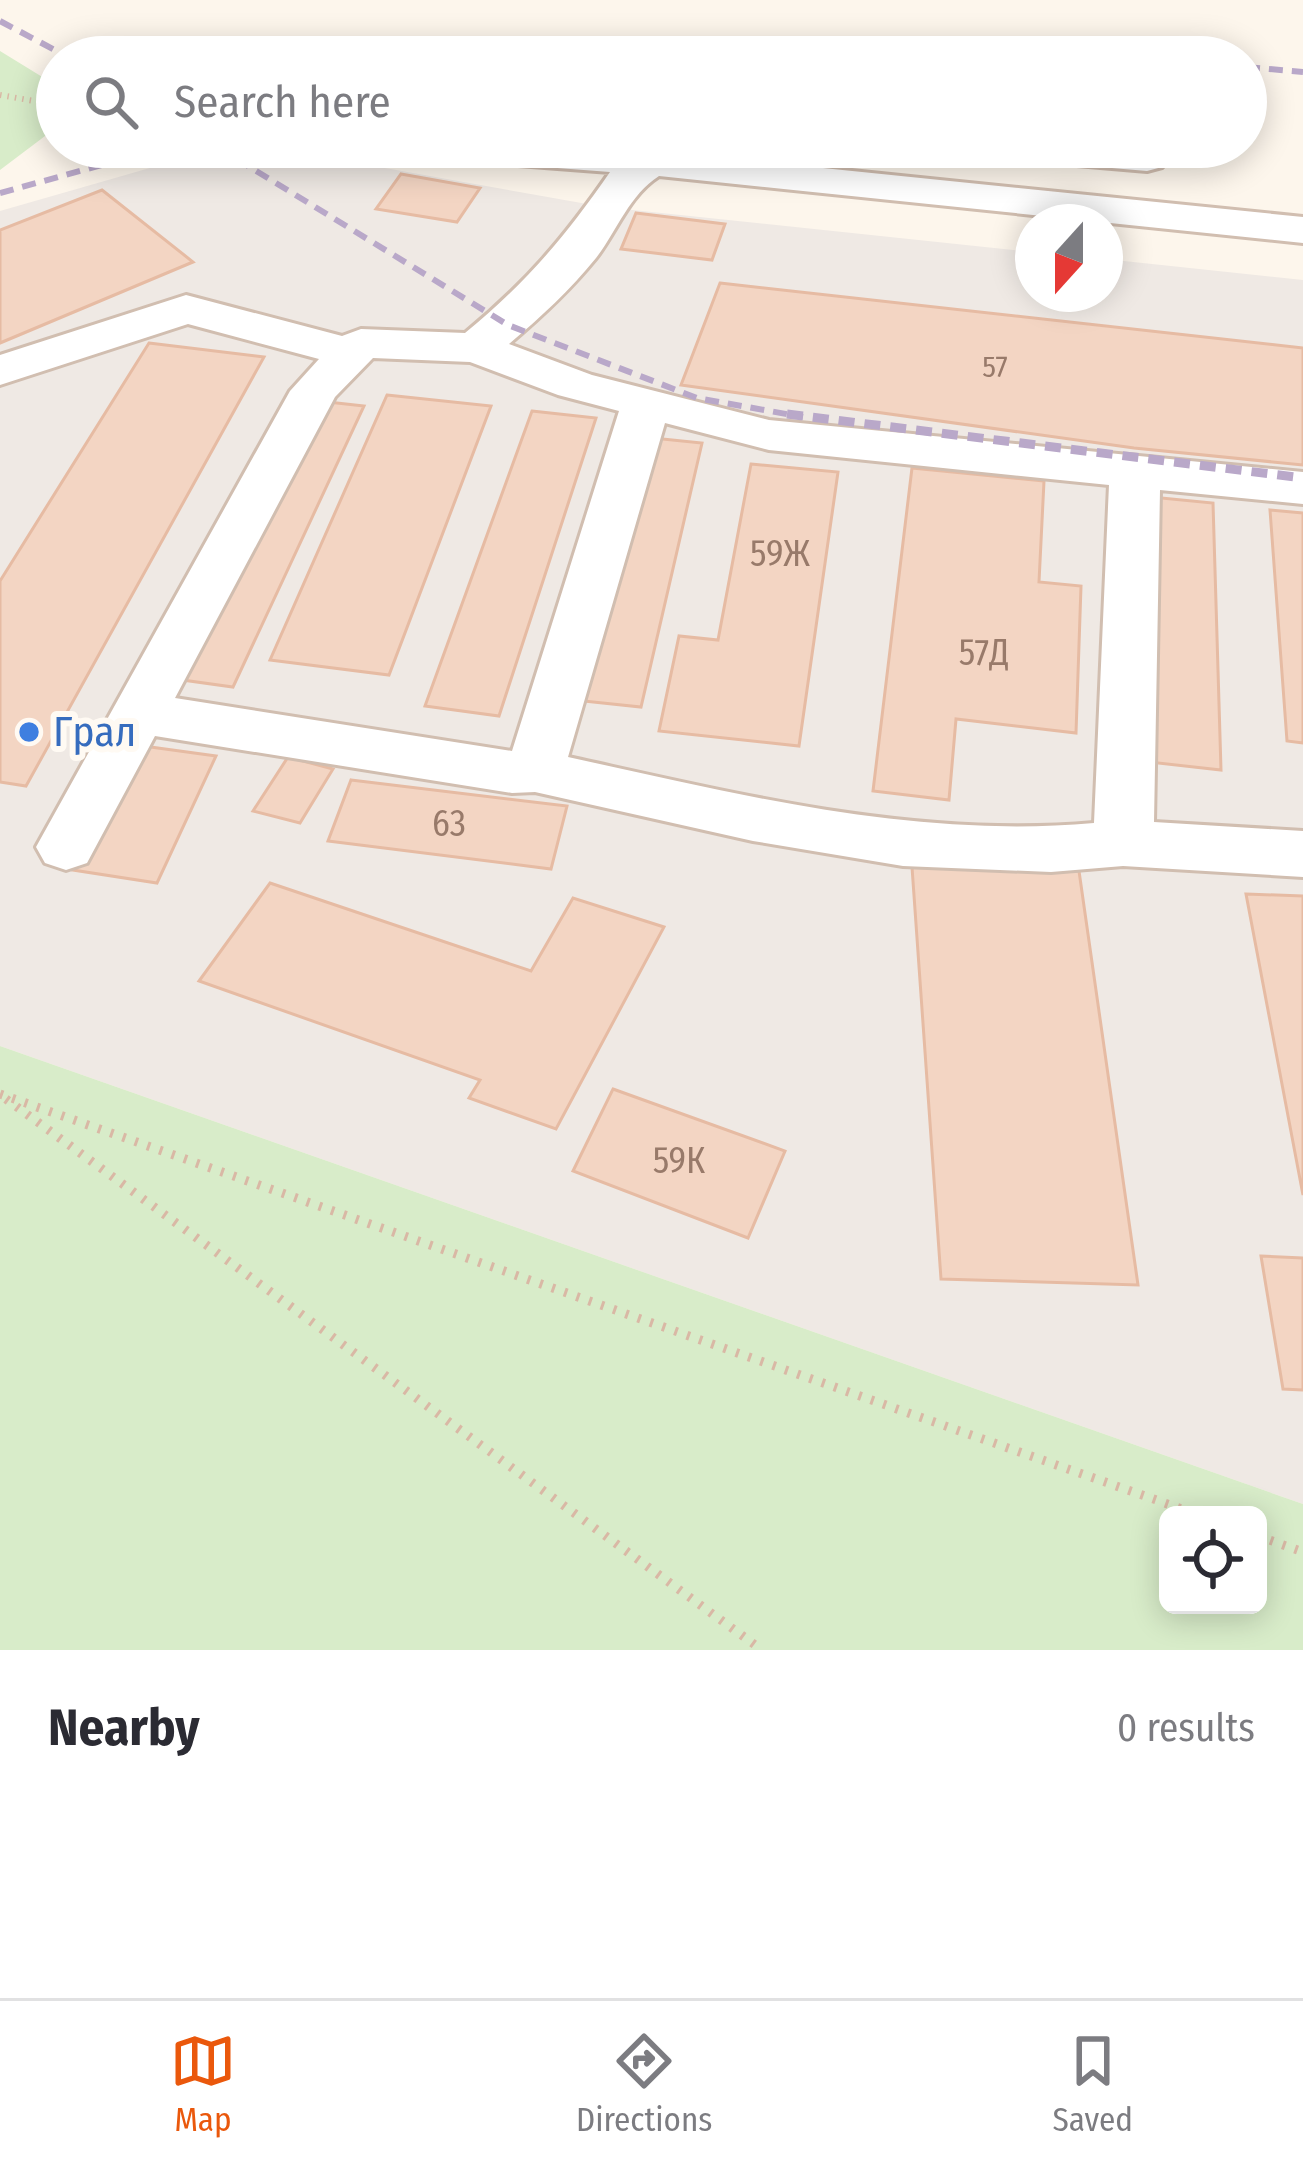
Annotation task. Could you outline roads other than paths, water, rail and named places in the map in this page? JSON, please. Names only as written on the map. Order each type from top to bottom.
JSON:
[{"type":"street","points":[[476,348],[539,295],[639,168]]},
{"type":"street","points":[[766,168],[1303,230]]},
{"type":"street","points":[[0,371],[186,309],[352,353]]},
{"type":"street","points":[[66,847],[314,391],[361,344],[476,348],[575,386],[769,435],[1303,488]]},
{"type":"street","points":[[535,771],[646,404]]},
{"type":"street","points":[[1123,843],[1136,472]]},
{"type":"street","points":[[139,713],[393,755],[535,771],[820,831],[1007,850],[1067,851],[1123,843],[1303,854]]},
{"type":"railway","points":[[0,21],[36,40]]},
{"type":"railway","points":[[1267,69],[1303,72]]},
{"type":"railway","points":[[0,193],[91,168]]},
{"type":"railway","points":[[251,168],[508,325],[697,398],[803,417]]},
{"type":"railway","points":[[787,414],[1303,478]]},
{"type":"place","name":"Грал","points":[[29,732]]}]
